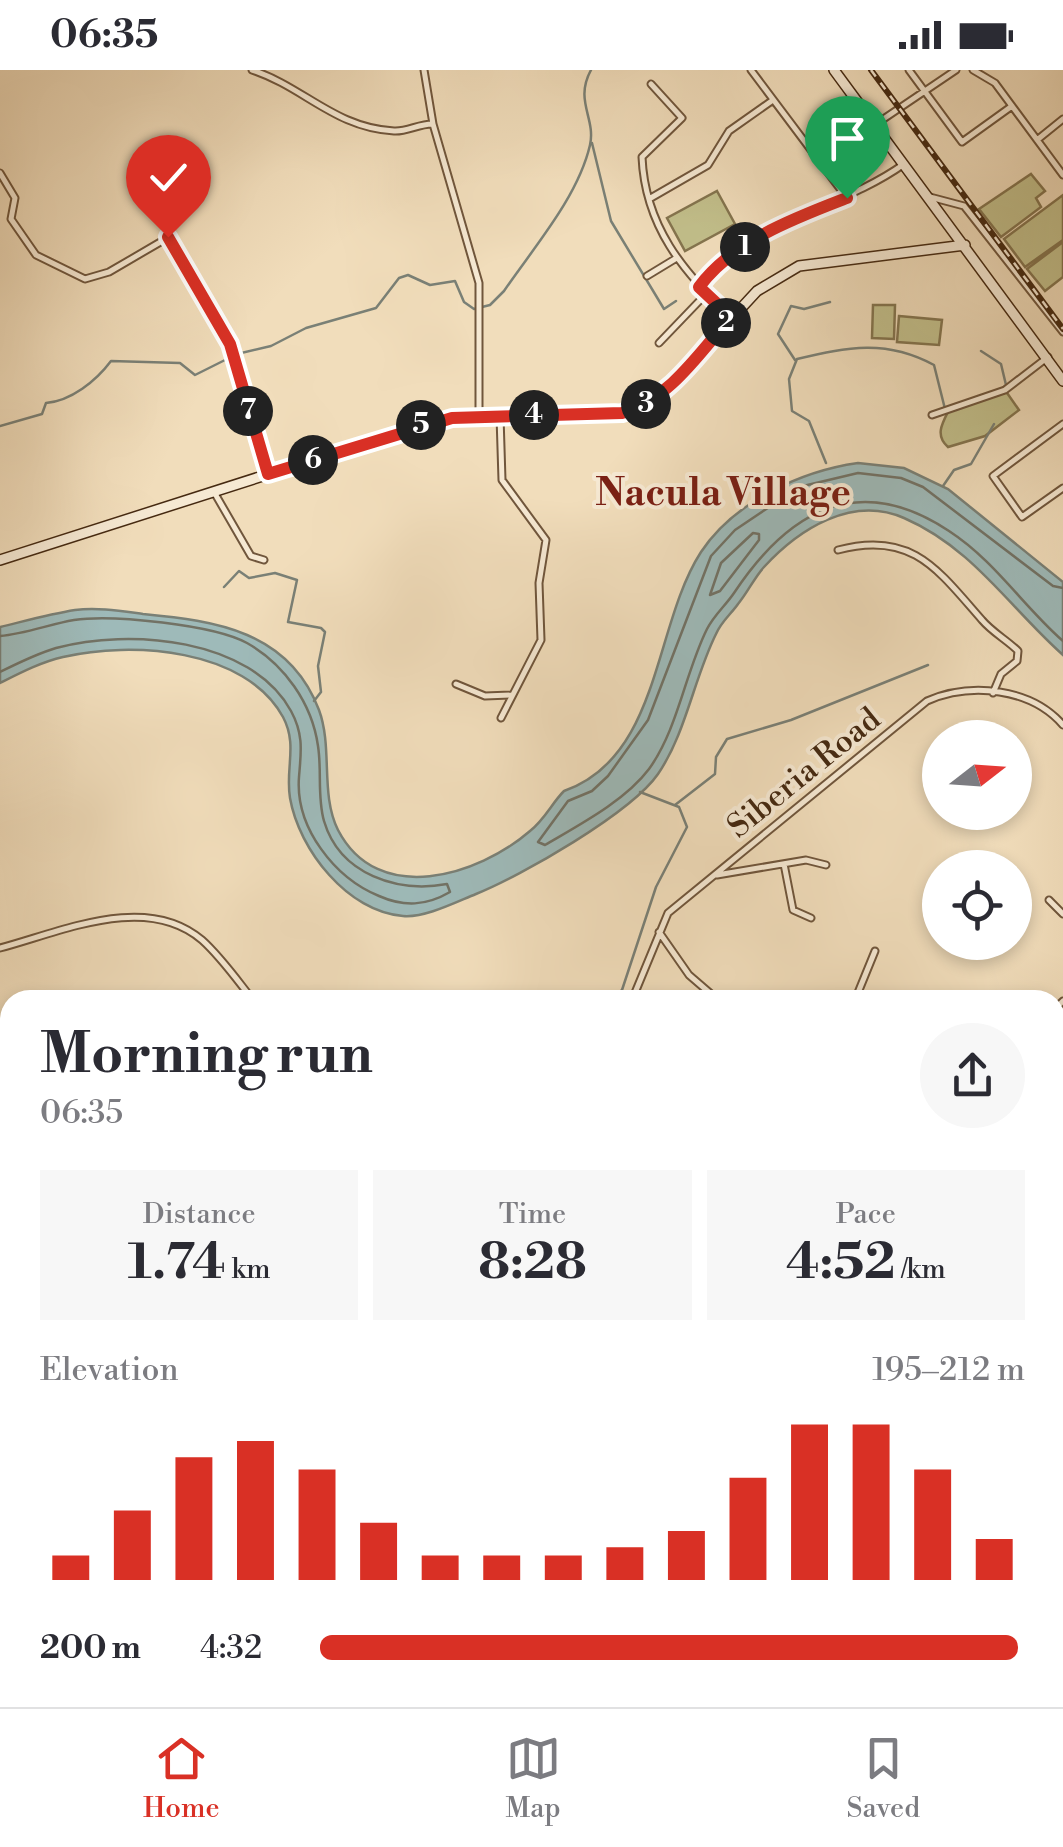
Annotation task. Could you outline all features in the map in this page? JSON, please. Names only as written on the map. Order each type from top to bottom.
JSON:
[{"type":"street","points":[[252,70],[275,78],[340,120],[398,132],[433,124]]},
{"type":"street","points":[[424,70],[433,124],[476,266],[481,308],[479,416]]},
{"type":"street","points":[[751,70],[847,198]]},
{"type":"street","points":[[834,70],[1063,382]]},
{"type":"street","points":[[909,70],[962,142],[1012,106]]},
{"type":"street","points":[[874,125],[956,70]]},
{"type":"street","points":[[973,70],[986,75],[1063,174]]},
{"type":"street","points":[[651,84],[682,118],[644,152],[649,199],[675,259],[731,317]]},
{"type":"street","points":[[649,199],[708,165],[729,130],[773,100]]},
{"type":"street","points":[[1036,140],[1063,119]]},
{"type":"street","points":[[699,287],[718,262],[790,221],[847,198],[904,164]]},
{"type":"street","points":[[0,173],[14,198],[11,218],[28,244],[45,261],[56,262],[81,278],[97,278],[168,237],[230,344],[268,474]]},
{"type":"street","points":[[928,196],[964,206],[1063,332]]},
{"type":"street","points":[[0,560],[411,428],[479,416],[622,413],[645,405],[669,386],[757,291],[811,262],[965,245]]},
{"type":"street","points":[[648,276],[675,259]]},
{"type":"street","points":[[659,343],[706,294]]},
{"type":"street","points":[[932,415],[1005,390],[1048,357]]},
{"type":"street","points":[[500,416],[502,480],[546,540],[539,597],[541,640],[501,718]]},
{"type":"street","points":[[1062,427],[993,476],[1022,517],[1062,490]]},
{"type":"street","points":[[214,492],[251,556],[264,560]]},
{"type":"street","points":[[838,550],[879,545],[915,552],[928,560],[985,624],[1018,651],[1017,660],[1001,674],[993,693]]},
{"type":"street","points":[[456,684],[485,696],[512,696]]},
{"type":"street","name":"Siberia Road","points":[[636,990],[668,912],[928,701],[959,688],[993,693],[1039,704],[1063,726]]},
{"type":"street","points":[[715,875],[813,860],[826,866]]},
{"type":"street","points":[[784,864],[793,910],[811,918]]},
{"type":"street","points":[[1049,900],[1063,914]]},
{"type":"street","points":[[0,948],[130,916],[159,919],[204,942],[245,990]]},
{"type":"street","points":[[659,932],[688,974],[706,990]]},
{"type":"street","points":[[858,990],[875,951]]},
{"type":"shaded area","points":[[1031,174],[1045,191],[1036,198],[1041,207],[1001,237],[979,209]]},
{"type":"shaded area","points":[[717,191],[735,224],[685,251],[667,218]]},
{"type":"shaded area","points":[[1063,195],[1063,240],[1025,267],[1004,239]]},
{"type":"shaded area","points":[[1063,242],[1063,277],[1045,291],[1027,269]]},
{"type":"shaded area","points":[[873,305],[895,305],[894,339],[872,338]]},
{"type":"shaded area","points":[[899,316],[942,320],[939,345],[897,342]]},
{"type":"shaded area","points":[[1005,390],[1019,410],[985,436],[948,447],[941,438],[941,428],[950,408]]},
{"type":"water","points":[[858,463],[904,468],[948,489],[1063,582],[1063,655],[970,562],[928,531],[884,512],[846,513],[828,520],[778,553],[760,571],[721,626],[676,741],[644,790],[546,858],[496,885],[421,915],[383,912],[363,903],[345,891],[315,857],[295,818],[290,798],[290,737],[283,717],[265,694],[242,676],[215,663],[184,655],[121,650],[55,659],[0,683],[0,627],[66,612],[100,609],[170,617],[247,635],[289,663],[306,683],[323,725],[333,816],[356,854],[378,869],[403,876],[457,871],[508,847],[535,826],[564,791],[596,774],[620,750],[651,686],[685,582],[715,534],[750,504],[792,481]]},
{"type":"waterway","points":[[237,354],[271,346],[306,328],[376,308],[399,278],[408,275],[430,285],[455,281],[464,302],[474,309],[490,305],[554,221],[576,184],[590,145],[585,91],[591,70]]},
{"type":"waterway","points":[[592,143],[611,221],[664,309],[676,301]]},
{"type":"waterway","points":[[795,360],[778,334],[791,306],[804,309],[830,302]]},
{"type":"waterway","points":[[826,463],[809,421],[792,411],[789,379],[797,359],[850,349],[900,351],[934,365],[945,409],[964,402]]},
{"type":"waterway","points":[[981,351],[1001,364],[1006,385],[1000,390]]},
{"type":"waterway","points":[[0,426],[42,414],[46,403],[82,389],[111,361],[180,363],[195,375],[233,356]]},
{"type":"waterway","points":[[943,486],[954,470],[971,464],[994,424]]},
{"type":"waterway","points":[[224,587],[239,571],[249,578],[275,573],[297,580],[288,622],[325,632],[318,666],[321,692],[314,701]]},
{"type":"waterway","points":[[675,805],[715,774],[716,757],[727,739],[791,720],[928,665]]},
{"type":"waterway","points":[[622,990],[656,887],[687,827],[679,807],[640,792]]},
{"type":"railway","points":[[871,70],[1063,329]]},
{"type":"district","name":"Nacula Village","points":[[723,493]]},
{"type":"route","points":[[168,237],[236,357],[242,391],[268,474],[452,418],[622,413],[645,405],[669,386],[731,317],[699,287],[718,262],[790,221],[847,198]]}]
